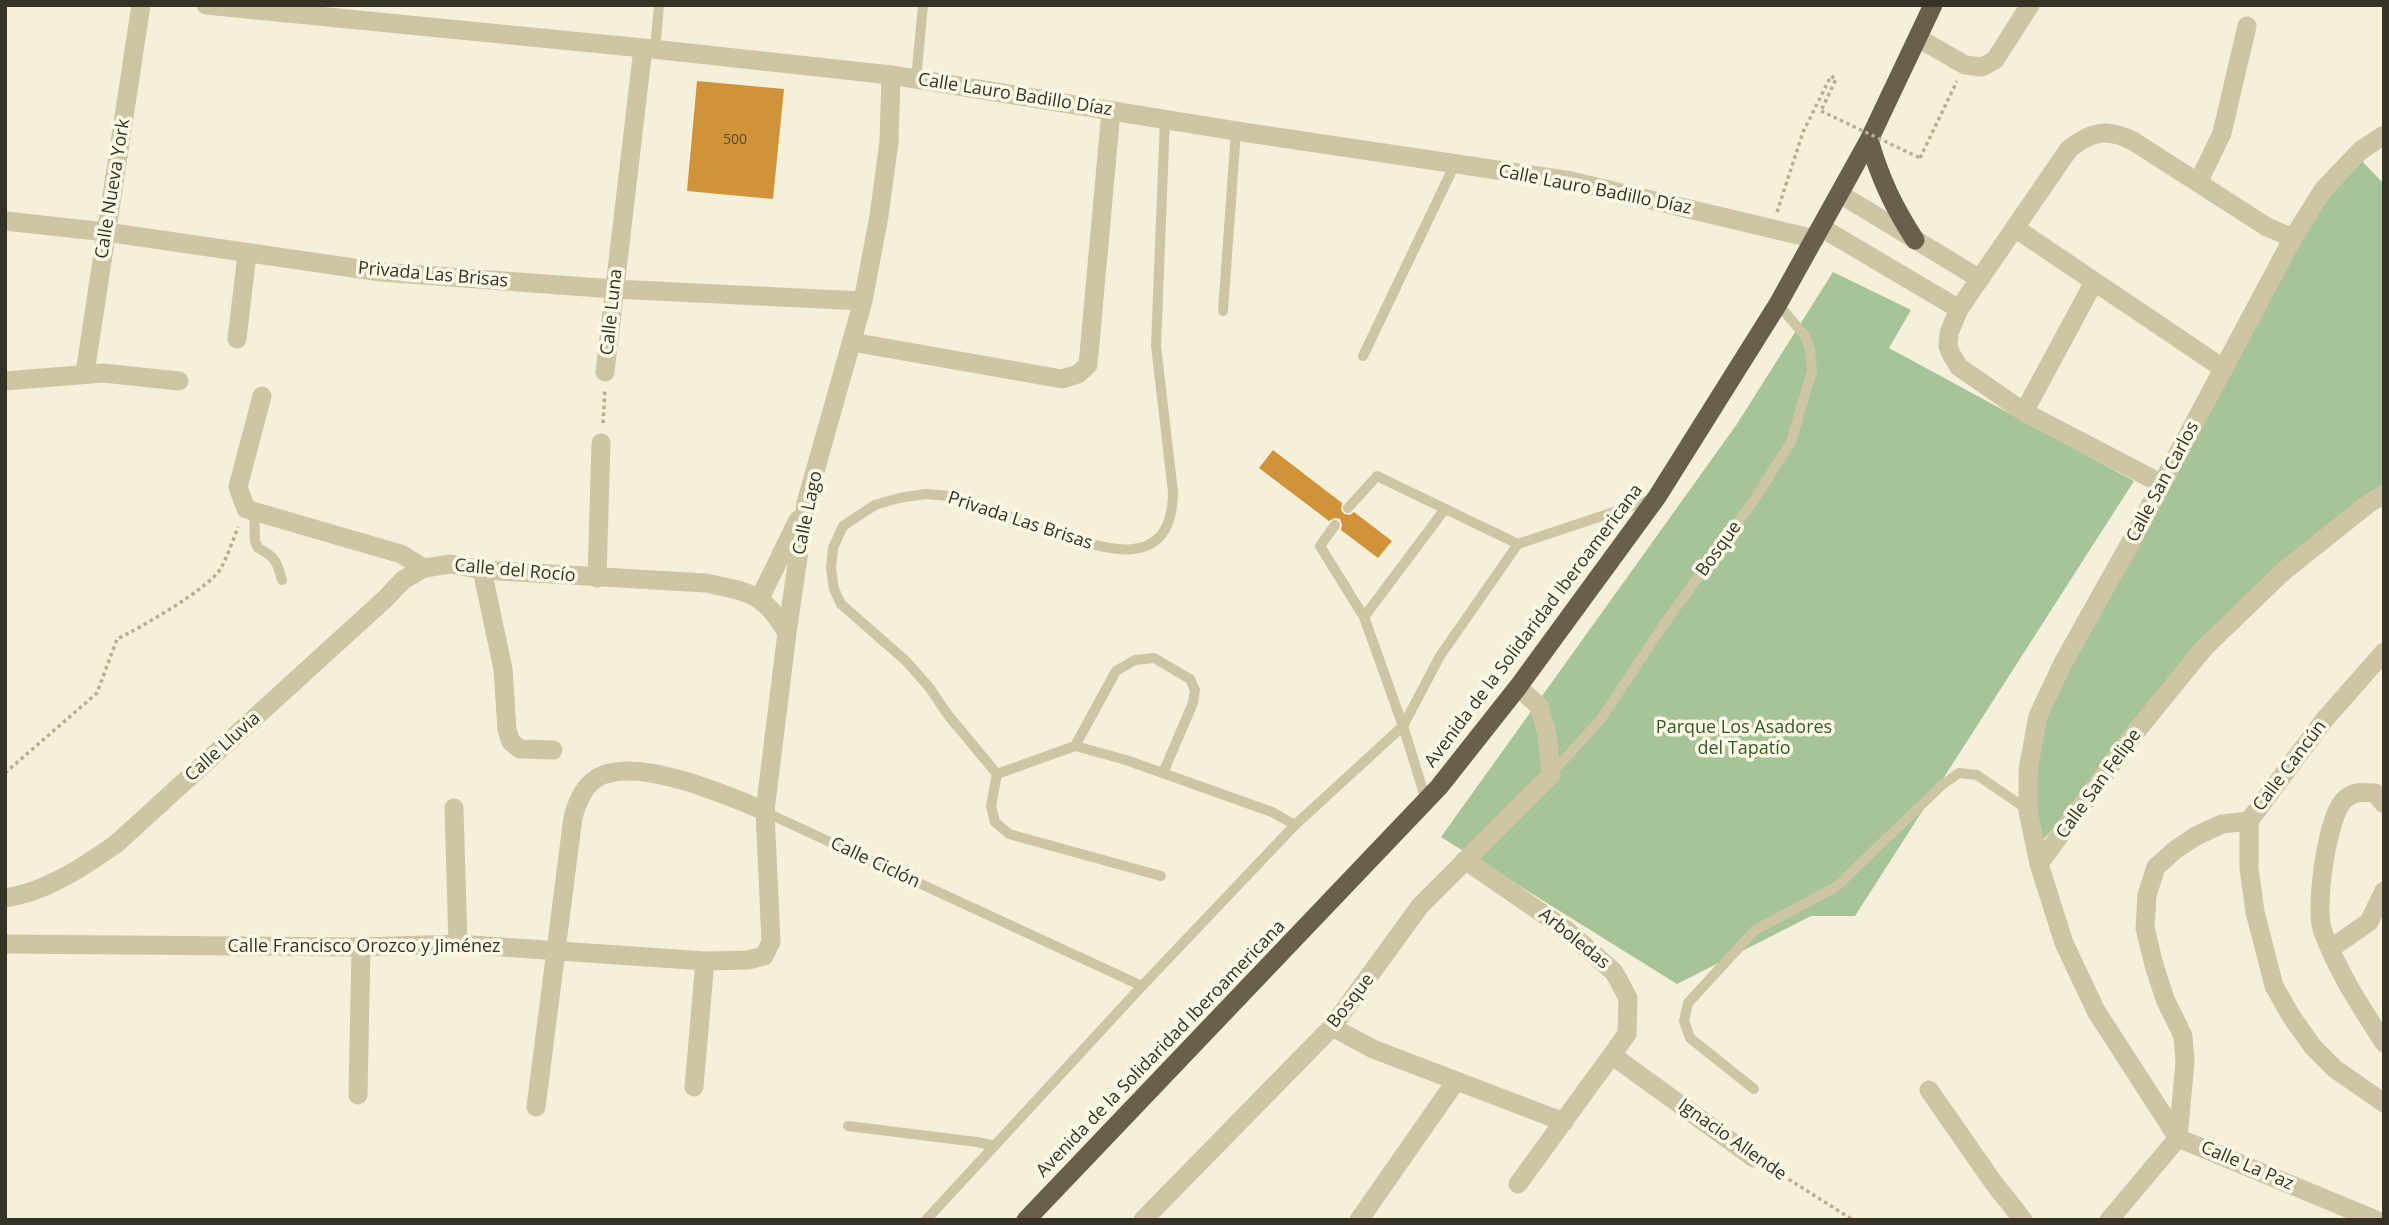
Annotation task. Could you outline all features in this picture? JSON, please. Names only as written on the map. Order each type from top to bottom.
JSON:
[{"type":"highway","name":"Avenida de la Solidaridad Iberoamericana","points":[[1026,1220],[1426,800],[1518,687],[1657,497],[1778,304],[1869,140],[1933,5]]},
{"type":"highway","points":[[1869,140],[1879,175],[1894,209],[1915,240]]},
{"type":"street","name":"Calle Nueva York","points":[[85,373],[141,5]]},
{"type":"street","name":"Calle Lauro Badillo Díaz","points":[[206,5],[650,48],[891,75],[1236,131],[1571,181],[1772,228],[1819,233],[1959,309]]},
{"type":"street","points":[[1917,38],[1965,65],[1982,67],[1995,60],[2030,5]]},
{"type":"street","points":[[2199,181],[2222,134],[2248,26]]},
{"type":"street","name":"Calle Luna","points":[[606,372],[614,289],[650,48]]},
{"type":"street","name":"Calle Lago","points":[[764,956],[771,942],[765,811],[787,633],[806,503],[863,301],[879,216],[888,142],[891,75]]},
{"type":"street","points":[[852,342],[1062,379],[1078,374],[1088,365],[1111,111]]},
{"type":"street","points":[[2162,484],[2024,412],[1959,367],[1948,346],[1949,333],[1959,309],[2069,149],[2084,137],[2097,133],[2126,137],[2199,181],[2267,227],[2293,238]]},
{"type":"street","name":"Calle San Carlos","points":[[2039,864],[2028,811],[2028,770],[2038,716],[2063,663],[2293,238],[2323,190],[2360,150],[2384,135]]},
{"type":"street","points":[[1840,194],[1980,279]]},
{"type":"street","name":"Privada Las Brisas","points":[[5,221],[382,272],[614,289],[863,301]]},
{"type":"street","points":[[2015,228],[2224,369]]},
{"type":"street","points":[[237,339],[247,254]]},
{"type":"street","points":[[2024,412],[2094,282]]},
{"type":"street","points":[[5,381],[85,373],[179,381]]},
{"type":"street","points":[[262,396],[238,487],[247,506],[401,554],[424,568]]},
{"type":"street","points":[[597,578],[601,443]]},
{"type":"street","name":"Calle San Felipe","points":[[2039,864],[2130,739],[2204,649],[2284,571],[2384,494]]},
{"type":"street","points":[[787,633],[775,611],[760,598],[806,503]]},
{"type":"street","name":"Calle del Rocío","points":[[424,568],[452,564],[482,570],[706,583],[737,589],[760,598]]},
{"type":"street","name":"Calle Lluvia","points":[[5,898],[33,891],[85,866],[116,844],[403,580],[424,568]]},
{"type":"street","points":[[482,570],[503,669],[507,730],[511,742],[520,750],[553,750]]},
{"type":"street","name":"Calle Cancún","points":[[2384,652],[2325,719],[2249,821],[2249,868],[2255,912],[2274,986],[2313,1047],[2335,1069],[2384,1103]]},
{"type":"street","points":[[1518,687],[1539,706],[1547,734],[1551,775]]},
{"type":"street","name":"Calle Ciclón","points":[[556,951],[573,817],[580,796],[601,775],[616,771],[633,771],[697,783],[765,811]]},
{"type":"street","name":"Bosque","points":[[1143,1220],[1332,1027],[1420,906],[1551,775]]},
{"type":"street","points":[[2384,804],[2375,793],[2356,791],[2343,801],[2332,819],[2318,905],[2321,926],[2330,949],[2384,1043]]},
{"type":"street","points":[[454,808],[458,944]]},
{"type":"street","points":[[2178,1138],[2185,1062],[2183,1036],[2165,999],[2154,965],[2145,928],[2147,895],[2156,867],[2175,850],[2222,824],[2249,821]]},
{"type":"street","name":"Arboledas","points":[[1465,860],[1565,929],[1614,972],[1628,998],[1627,1034],[1518,1184]]},
{"type":"street","points":[[2039,864],[2064,943],[2096,1011],[2178,1138]]},
{"type":"street","points":[[2330,949],[2369,922],[2383,899]]},
{"type":"street","name":"Calle Francisco Orozco y Jiménez","points":[[5,944],[361,947],[458,944],[705,961],[748,960],[764,956]]},
{"type":"street","points":[[358,1095],[361,947]]},
{"type":"street","points":[[536,1107],[556,951]]},
{"type":"street","points":[[694,1087],[705,961]]},
{"type":"street","points":[[1332,1027],[1373,1049],[1564,1122]]},
{"type":"street","name":"Ignacio Allende","points":[[1613,1056],[1754,1158]]},
{"type":"street","points":[[1359,1220],[1456,1081]]},
{"type":"street","points":[[1929,1090],[2023,1220]]},
{"type":"street","name":"Calle La Paz","points":[[2109,1220],[2178,1138],[2376,1220]]},
{"type":"lane","points":[[650,48],[659,5]]},
{"type":"lane","points":[[916,79],[923,5]]},
{"type":"lane","name":"Privada Las Brisas","points":[[998,774],[906,661],[841,604],[834,589],[831,568],[833,548],[843,526],[875,505],[925,494],[951,496],[1097,547],[1131,551],[1159,538],[1173,511],[1156,346],[1165,119]]},
{"type":"lane","points":[[1223,310],[1236,131]]},
{"type":"lane","points":[[1363,356],[1455,163]]},
{"type":"lane","name":"Bosque","points":[[1551,775],[1601,719],[1662,627],[1752,503],[1791,442],[1812,370],[1805,336],[1778,304]]},
{"type":"lane","points":[[1348,508],[1377,476],[1518,544]]},
{"type":"lane","points":[[926,1220],[1295,825],[1403,726],[1440,656],[1518,544],[1657,497]]},
{"type":"lane","points":[[247,506],[258,548],[277,560],[282,580]]},
{"type":"lane","points":[[1364,617],[1445,509]]},
{"type":"lane","points":[[1335,525],[1320,546],[1364,617],[1426,800]]},
{"type":"lane","points":[[1075,746],[1116,671],[1135,660],[1154,658],[1190,679],[1195,690],[1194,703],[1163,773]]},
{"type":"lane","points":[[1161,876],[1010,834],[995,822],[991,807],[998,774],[1075,746],[1126,760],[1272,812],[1295,825]]},
{"type":"lane","points":[[1754,1089],[1690,1038],[1684,1021],[1688,1003],[1755,930],[1836,887],[1942,785],[1959,773],[1977,775],[2028,811]]},
{"type":"lane","name":"Calle Ciclón","points":[[765,811],[1142,986]]},
{"type":"lane","points":[[848,1126],[995,1146]]},
{"type":"path","points":[[1772,228],[1803,132],[1831,76],[1836,79],[1821,111],[1920,158],[1949,96]]},
{"type":"path","name":"Calle Luna","points":[[601,443],[606,372]]},
{"type":"path","points":[[5,773],[97,693],[117,639],[144,626],[220,570],[247,506]]},
{"type":"path","name":"Ignacio Allende","points":[[1754,1158],[1853,1220]]},
{"type":"green space","points":[[2356,155],[2384,184],[2384,498],[2304,555],[2122,750],[2036,848],[2038,716],[2285,253]]},
{"type":"green space","name":"Parque Los Asadores del Tapatío","points":[[1833,272],[1911,310],[1889,348],[2134,481],[1855,916],[1811,916],[1677,984],[1441,837],[1737,424]]},
{"type":"building","points":[[697,81],[784,89],[773,199],[687,191]]},
{"type":"building","points":[[1273,450],[1342,503],[1341,510],[1344,514],[1350,515],[1354,512],[1392,541],[1378,558],[1341,530],[1340,519],[1329,521],[1259,468]]}]
